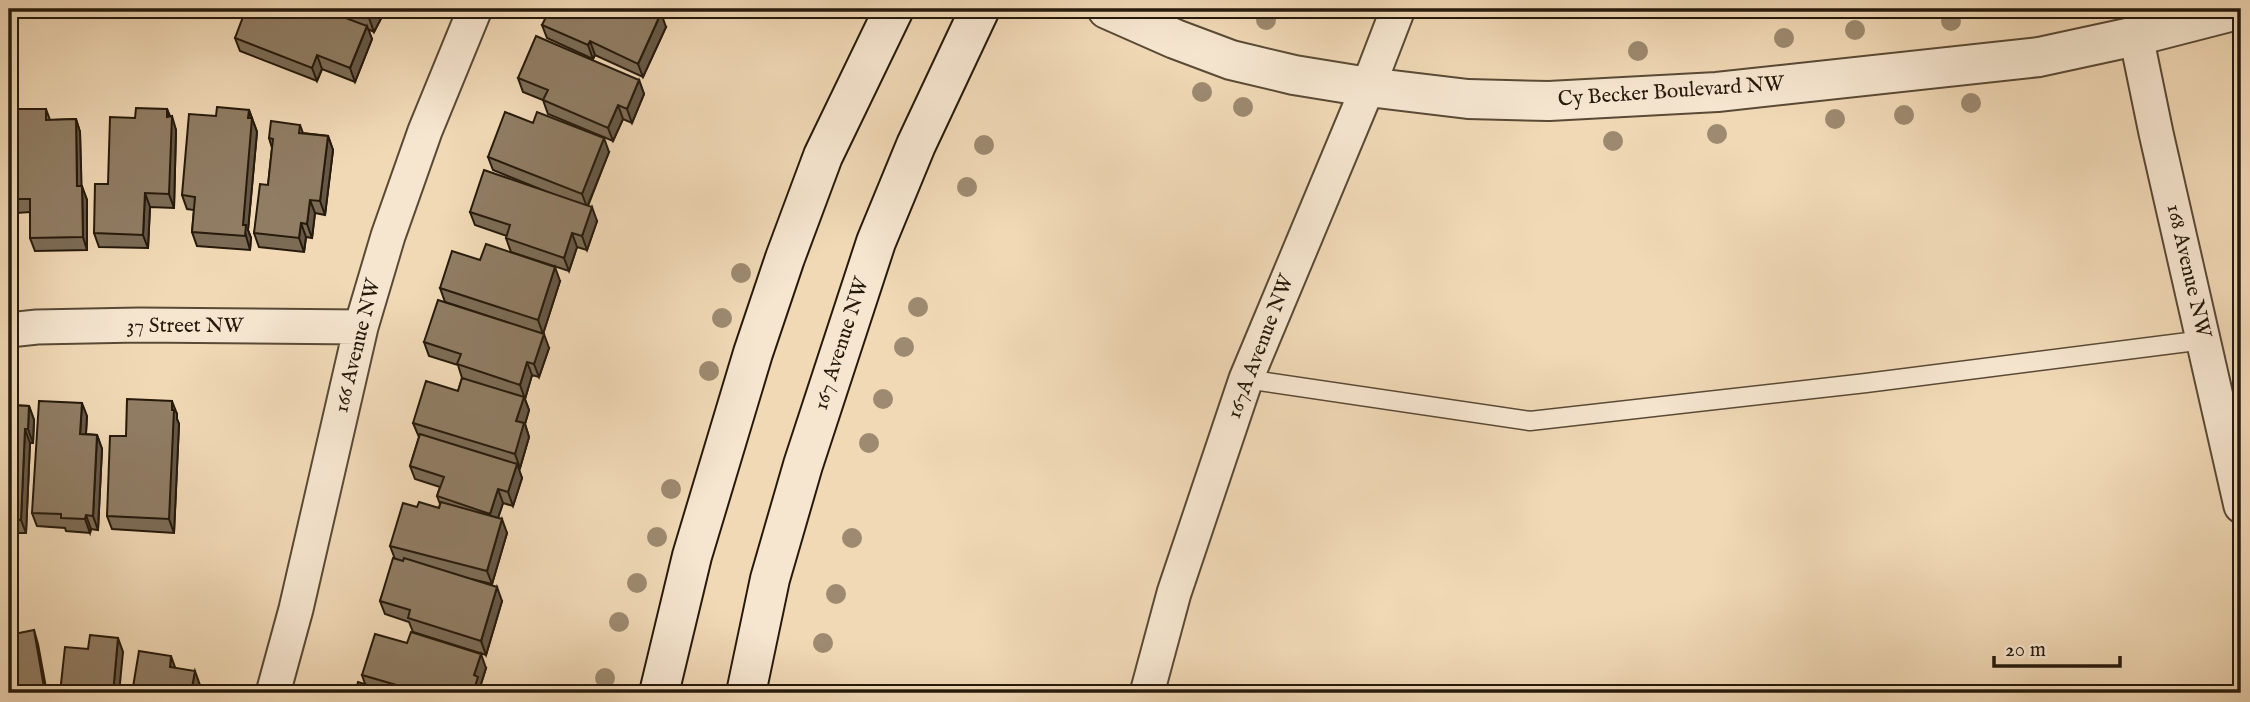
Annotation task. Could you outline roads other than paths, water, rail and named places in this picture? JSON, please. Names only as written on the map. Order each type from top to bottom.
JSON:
[{"type":"main road","points":[[659,693],[692,556],[785,258],[823,156],[894,9]]},
{"type":"main road","name":"167 Avenue NW","points":[[746,693],[770,579],[876,242],[916,145],[980,9]]},
{"type":"main road","name":"Cy Becker Boulevard NW","points":[[1107,9],[1231,60],[1294,75],[1468,99],[1549,101],[1717,92],[2039,57],[2241,9]]},
{"type":"street","name":"166 Avenue NW","points":[[273,693],[296,609],[361,327],[392,223],[425,131],[475,9]]},
{"type":"street","name":"167A Avenue NW","points":[[1147,693],[1174,593],[1246,379],[1398,9]]},
{"type":"street","name":"168 Avenue NW","points":[[2136,36],[2241,506]]},
{"type":"street","name":"37 Street NW","points":[[9,330],[139,325],[361,327]]},
{"type":"lane","points":[[1246,379],[1530,421],[1866,383],[2204,340]]}]
